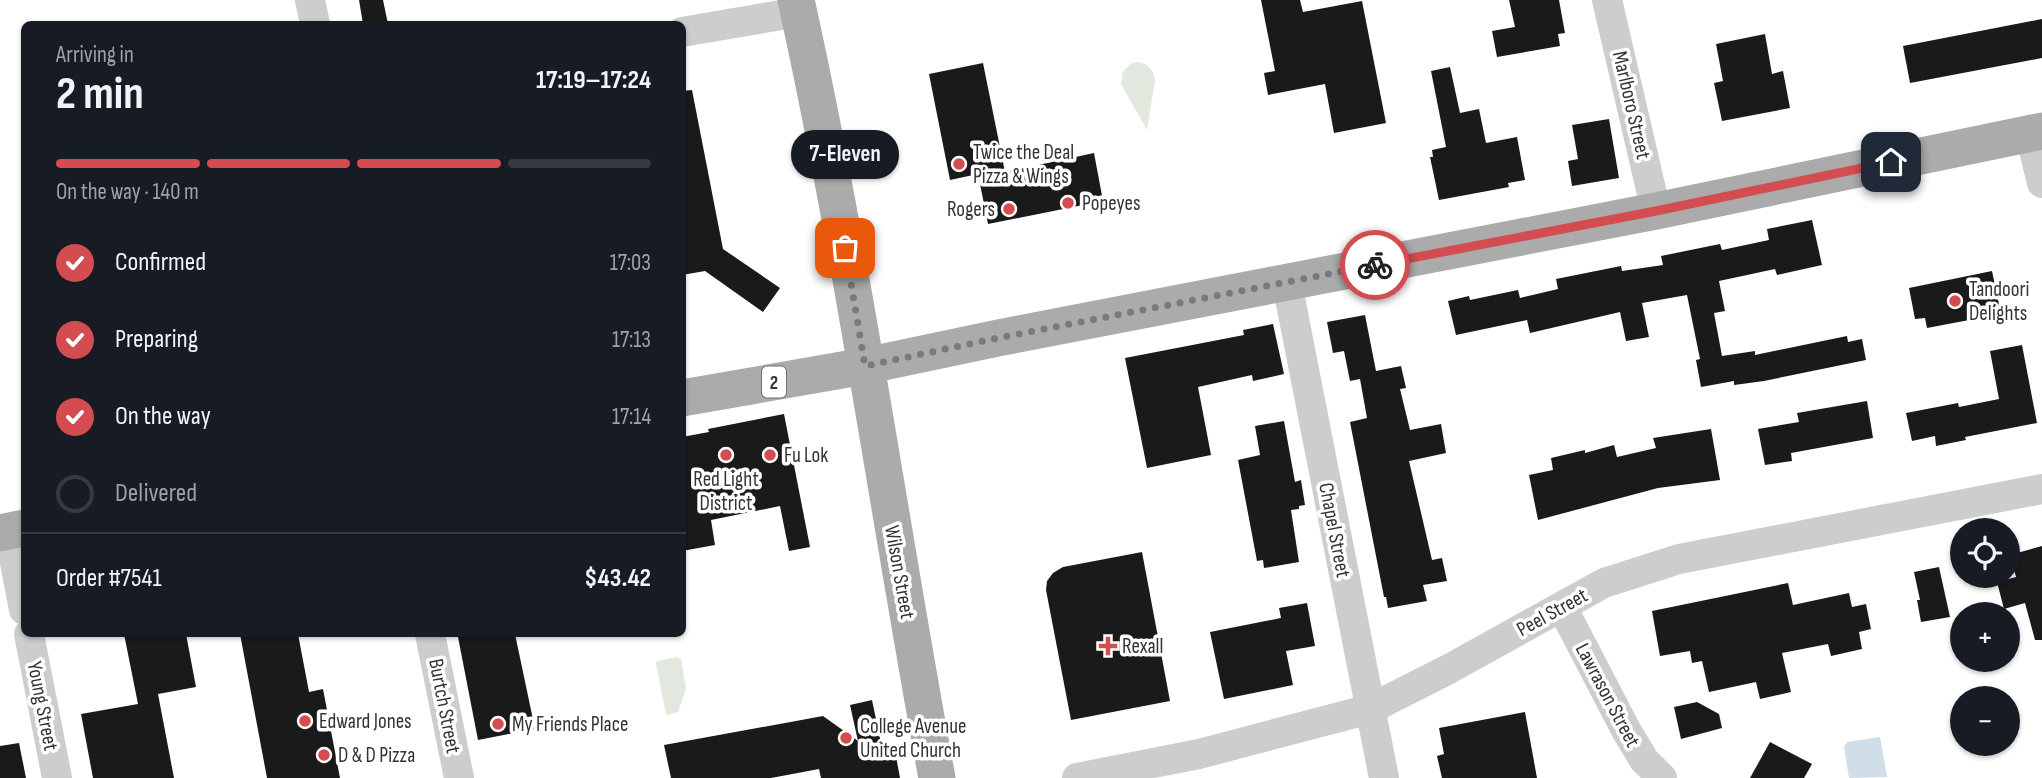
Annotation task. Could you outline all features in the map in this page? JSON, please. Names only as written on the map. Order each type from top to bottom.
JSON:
[{"type":"main road","name":"Wilson Street","points":[[797,6],[838,205],[937,778]]},
{"type":"main road","name":"2","points":[[686,397],[865,366],[1656,211],[2036,132]]},
{"type":"street","points":[[310,0],[314,21]]},
{"type":"street","name":"Marlboro Street","points":[[1607,0],[1656,211]]},
{"type":"street","points":[[686,31],[797,6]]},
{"type":"street","points":[[2036,132],[2042,183]]},
{"type":"street","name":"Chapel Street","points":[[1287,283],[1384,778]]},
{"type":"street","name":"Peel Street","points":[[1077,778],[1199,754],[1370,709],[1449,669],[1604,583],[1679,559],[2042,489]]},
{"type":"street","points":[[11,530],[21,592]]},
{"type":"street","name":"Lawrason Street","points":[[1562,607],[1632,740],[1644,760],[1662,778]]},
{"type":"street","name":"Young Street","points":[[30,637],[57,778]]},
{"type":"street","name":"Burtch Street","points":[[431,637],[459,778]]},
{"type":"shaded area","points":[[1138,62],[1150,68],[1155,80],[1147,130],[1121,84],[1123,71],[1132,63]]},
{"type":"shaded area","points":[[677,657],[681,659],[686,689],[678,712],[668,715],[656,663]]},
{"type":"shaded area","points":[[1880,737],[1887,777],[1849,778],[1844,747],[1847,742]]},
{"type":"building","points":[[359,0],[383,0],[387,21],[362,21]]},
{"type":"building","points":[[1261,0],[1300,0],[1303,12],[1362,1],[1386,123],[1334,133],[1325,84],[1268,95],[1264,73],[1275,71]]},
{"type":"building","points":[[1509,0],[1559,0],[1565,33],[1558,34],[1560,46],[1497,57],[1492,31],[1515,27]]},
{"type":"building","points":[[2042,19],[2042,58],[1910,83],[1903,46]]},
{"type":"building","points":[[1765,34],[1772,74],[1783,71],[1790,108],[1722,121],[1714,83],[1723,81],[1716,44]]},
{"type":"building","points":[[983,63],[1005,172],[1094,153],[1103,201],[988,224],[978,174],[950,180],[929,74]]},
{"type":"building","points":[[1450,67],[1460,113],[1479,109],[1486,143],[1517,137],[1525,180],[1508,183],[1509,187],[1439,200],[1430,157],[1433,157],[1432,150],[1446,147],[1431,71]]},
{"type":"building","points":[[692,90],[723,249],[780,288],[763,312],[705,271],[686,274],[686,91]]},
{"type":"building","points":[[1609,119],[1619,178],[1572,186],[1568,161],[1578,159],[1572,125]]},
{"type":"building","points":[[1812,220],[1822,265],[1777,275],[1775,269],[1719,281],[1725,311],[1714,313],[1722,356],[1755,351],[1755,355],[1847,336],[1848,342],[1862,339],[1866,360],[1764,381],[1734,385],[1734,381],[1701,387],[1696,360],[1700,359],[1687,295],[1642,303],[1649,337],[1626,341],[1620,312],[1530,333],[1527,320],[1456,335],[1448,301],[1469,296],[1470,300],[1518,290],[1520,298],[1558,289],[1556,279],[1621,266],[1622,271],[1663,265],[1661,256],[1720,244],[1722,250],[1769,240],[1767,229]]},
{"type":"building","name":"Tandoori Delights","points":[[1992,271],[2001,314],[1927,328],[1925,318],[1915,319],[1909,288]]},
{"type":"building","points":[[1365,315],[1376,371],[1401,366],[1406,388],[1400,389],[1410,430],[1441,424],[1446,453],[1409,461],[1432,560],[1442,558],[1447,581],[1423,585],[1427,601],[1388,608],[1350,422],[1367,418],[1360,379],[1350,381],[1344,351],[1333,353],[1327,322]]},
{"type":"building","points":[[1273,324],[1284,374],[1253,381],[1252,375],[1198,387],[1211,455],[1147,468],[1125,358],[1244,335],[1243,330]]},
{"type":"building","points":[[2022,345],[2037,423],[1965,437],[1966,440],[1936,446],[1935,436],[1912,441],[1906,413],[1958,403],[1959,407],[1999,399],[1990,351]]},
{"type":"building","points":[[1867,401],[1873,438],[1791,453],[1792,461],[1765,465],[1758,429],[1799,422],[1797,413]]},
{"type":"building","points":[[784,414],[810,547],[789,551],[780,506],[711,520],[715,545],[686,550],[686,436],[709,432],[708,429]]},
{"type":"building","points":[[1284,421],[1295,482],[1301,480],[1305,505],[1291,510],[1299,562],[1264,568],[1263,560],[1257,561],[1238,460],[1260,455],[1255,426]]},
{"type":"building","points":[[1711,429],[1720,480],[1658,488],[1538,520],[1529,475],[1553,470],[1551,458],[1614,445],[1617,457],[1656,448],[1653,438]]},
{"type":"building","points":[[2042,546],[2042,640],[2035,640],[2025,603],[2002,602],[1999,588],[2020,588],[2020,552]]},
{"type":"building","name":"Rexall","points":[[1142,552],[1170,701],[1071,720],[1046,590],[1047,581],[1063,567]]},
{"type":"building","points":[[1939,567],[1950,617],[1921,622],[1914,572]]},
{"type":"building","points":[[1788,583],[1793,605],[1849,593],[1852,607],[1866,604],[1871,629],[1859,632],[1862,649],[1831,656],[1828,644],[1782,653],[1791,692],[1760,699],[1756,682],[1709,692],[1702,661],[1692,663],[1690,651],[1660,656],[1652,611]]},
{"type":"building","points":[[1307,603],[1315,646],[1286,651],[1293,685],[1224,699],[1210,632],[1281,618],[1279,608]]},
{"type":"building","points":[[125,637],[187,637],[196,687],[158,694],[174,778],[93,778],[81,714],[138,704]]},
{"type":"building","points":[[241,637],[299,637],[309,692],[323,689],[340,778],[267,778]]},
{"type":"building","points":[[458,637],[516,637],[535,729],[478,740]]},
{"type":"building","points":[[872,700],[882,748],[895,751],[900,778],[821,778],[819,769],[771,778],[671,778],[664,745],[823,716],[858,741],[850,705]]},
{"type":"building","points":[[1697,702],[1719,714],[1722,728],[1681,739],[1674,707]]},
{"type":"building","points":[[1525,712],[1537,778],[1442,778],[1437,756],[1444,754],[1439,728]]},
{"type":"building","points":[[1770,742],[1812,764],[1804,778],[1750,778]]},
{"type":"building","points":[[19,743],[26,778],[0,778],[0,746]]},
{"type":"way so far","points":[[845,248],[865,366],[1375,265]]},
{"type":"place","name":"Twice the Deal Pizza & Wings","points":[[959,164]]},
{"type":"place","name":"Popeyes","points":[[1068,203]]},
{"type":"place","name":"Rogers","points":[[1009,209]]},
{"type":"place","name":"7-Eleven","points":[[845,248]]},
{"type":"place","name":"Tandoori Delights","points":[[1955,301]]},
{"type":"place","name":"Red Light District","points":[[726,455]]},
{"type":"place","name":"Fu Lok","points":[[770,455]]},
{"type":"place","name":"Rexall","points":[[1108,646]]},
{"type":"place","name":"Edward Jones","points":[[305,721]]},
{"type":"place","name":"My Friends Place","points":[[498,724]]},
{"type":"place","name":"College Avenue United Church","points":[[846,738]]},
{"type":"place","name":"D & D Pizza","points":[[324,755]]},
{"type":"route","points":[[1375,265],[1891,162]]}]
